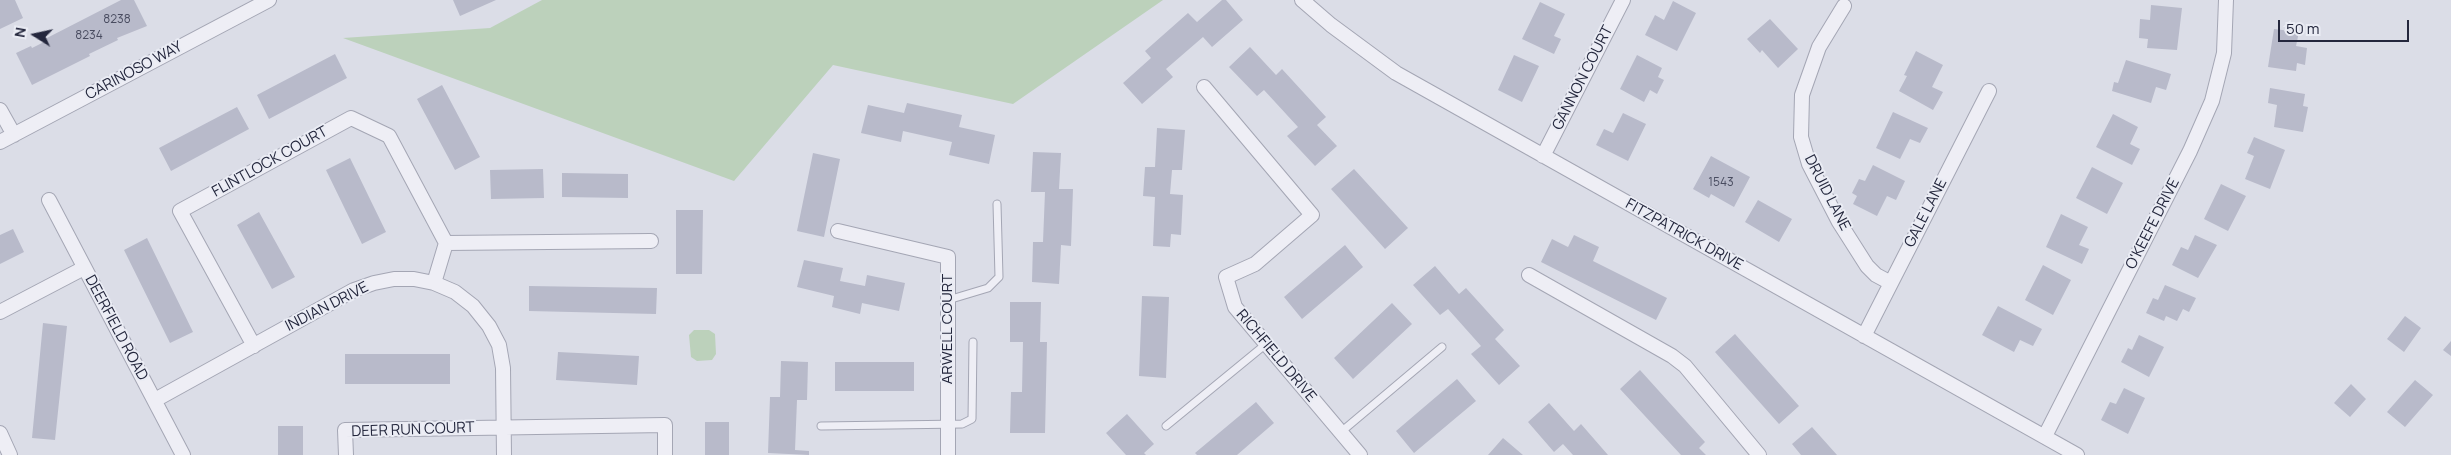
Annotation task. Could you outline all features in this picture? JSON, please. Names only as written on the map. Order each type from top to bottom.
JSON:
[{"type":"street","name":"CARINOSO WAY","points":[[0,142],[269,0]]},
{"type":"street","name":"FITZPATRICK DRIVE","points":[[1302,0],[1331,25],[1396,73],[2077,455]]},
{"type":"street","name":"GANNON COURT","points":[[1543,156],[1623,0]]},
{"type":"street","name":"O'KEEFE DRIVE","points":[[2044,436],[2190,151],[2212,101],[2224,53],[2226,0]]},
{"type":"street","name":"DRUID LANE","points":[[1844,6],[1819,47],[1802,95],[1801,137],[1809,164],[1839,222],[1867,266],[1876,275],[1891,283]]},
{"type":"street","name":"RICHFIELD DRIVE","points":[[1204,87],[1312,216],[1255,264],[1226,277],[1235,308],[1360,455]]},
{"type":"street","name":"GALE LANE","points":[[1864,336],[1988,91]]},
{"type":"street","points":[[0,110],[14,135]]},
{"type":"street","name":"FLINTLOCK COURT","points":[[254,346],[180,211],[351,118],[389,136],[446,243]]},
{"type":"street","name":"DEERFIELD ROAD","points":[[49,200],[183,455]]},
{"type":"street","name":"ARWELL COURT","points":[[838,231],[948,256],[948,455]]},
{"type":"street","points":[[434,283],[446,243],[651,241]]},
{"type":"street","points":[[0,312],[84,268]]},
{"type":"street","points":[[1529,275],[1679,361],[1760,455]]},
{"type":"street","name":"INDIAN DRIVE","points":[[154,400],[354,290],[394,279],[414,279],[434,283],[455,292],[474,306],[489,326],[499,345],[503,368],[504,455]]},
{"type":"street","points":[[504,427],[665,425],[665,455]]},
{"type":"street","name":"DEER RUN COURT","points":[[346,455],[345,430],[504,427]]},
{"type":"street","points":[[0,433],[10,455]]},
{"type":"lane","points":[[948,300],[988,288],[999,277],[997,204]]},
{"type":"lane","points":[[821,426],[962,424],[972,419],[973,342]]},
{"type":"lane","points":[[1166,426],[1266,344]]},
{"type":"lane","points":[[1341,432],[1442,348]]},
{"type":"green space","points":[[542,0],[1163,0],[1013,104],[833,65],[734,181],[343,38],[490,28]]},
{"type":"green space","points":[[694,330],[709,330],[715,334],[716,354],[712,360],[697,361],[691,357],[689,335]]},
{"type":"building","points":[[0,0],[15,0],[23,18],[0,29]]},
{"type":"building","points":[[121,0],[134,0],[147,26],[117,38],[118,40],[89,54],[90,56],[32,85],[16,53],[46,41],[45,39]]},
{"type":"building","points":[[453,0],[496,0],[460,16]]},
{"type":"building","points":[[1222,0],[1226,0],[1243,20],[1212,47],[1203,37],[1166,69],[1173,77],[1142,104],[1123,83],[1151,58],[1145,51],[1188,13],[1197,22]]},
{"type":"building","points":[[1673,1],[1696,13],[1677,51],[1645,35],[1655,15],[1664,20]]},
{"type":"building","points":[[1540,2],[1565,14],[1554,36],[1561,39],[1554,54],[1522,39]]},
{"type":"building","points":[[2151,5],[2182,8],[2177,50],[2147,48],[2148,39],[2139,38],[2140,19],[2150,20]]},
{"type":"building","points":[[1770,19],[1798,49],[1778,68],[1762,50],[1760,53],[1747,39]]},
{"type":"building","points":[[2274,29],[2299,32],[2296,46],[2307,48],[2305,65],[2297,63],[2296,71],[2268,67]]},
{"type":"building","points":[[1250,47],[1276,75],[1282,69],[1326,117],[1317,125],[1337,146],[1315,166],[1287,136],[1298,127],[1264,90],[1257,96],[1229,67]]},
{"type":"building","points":[[1916,51],[1943,65],[1932,87],[1943,92],[1933,110],[1899,91],[1907,76],[1904,75]]},
{"type":"building","points":[[335,54],[347,78],[269,119],[257,95]]},
{"type":"building","points":[[1514,55],[1539,66],[1522,102],[1498,90]]},
{"type":"building","points":[[1637,55],[1662,68],[1658,77],[1664,80],[1657,94],[1650,90],[1644,102],[1620,89]]},
{"type":"building","points":[[2126,60],[2171,74],[2166,90],[2156,87],[2151,103],[2112,91],[2114,82],[2118,83]]},
{"type":"building","points":[[442,85],[480,157],[455,170],[417,99]]},
{"type":"building","points":[[2270,88],[2305,94],[2303,106],[2308,107],[2303,132],[2274,127],[2277,105],[2268,103]]},
{"type":"building","points":[[907,103],[962,115],[959,127],[995,135],[989,164],[949,155],[952,142],[903,131],[901,142],[861,133],[868,105],[904,113]]},
{"type":"building","points":[[237,107],[249,129],[171,171],[159,148]]},
{"type":"building","points":[[1893,112],[1928,128],[1920,143],[1910,139],[1900,159],[1876,148]]},
{"type":"building","points":[[1623,113],[1646,124],[1628,161],[1596,145],[1604,129],[1613,133]]},
{"type":"building","points":[[2113,114],[2138,127],[2130,144],[2140,149],[2132,165],[2096,147]]},
{"type":"building","points":[[1157,128],[1185,130],[1182,170],[1172,170],[1170,194],[1183,195],[1181,235],[1171,234],[1170,247],[1153,246],[1155,197],[1143,196],[1145,167],[1155,167]]},
{"type":"building","points":[[2254,137],[2285,150],[2270,189],[2245,179],[2254,156],[2247,153]]},
{"type":"building","points":[[1033,152],[1061,153],[1059,189],[1073,189],[1071,246],[1061,245],[1059,284],[1032,282],[1033,242],[1043,242],[1045,192],[1031,192]]},
{"type":"building","points":[[813,153],[840,159],[824,237],[797,231]]},
{"type":"building","points":[[1711,156],[1750,177],[1734,207],[1711,194],[1709,198],[1693,189]]},
{"type":"building","points":[[350,158],[386,232],[362,244],[326,170]]},
{"type":"building","points":[[1873,165],[1905,181],[1896,200],[1887,196],[1877,216],[1853,204],[1857,196],[1852,193],[1859,179],[1865,181]]},
{"type":"building","points":[[2092,167],[2123,183],[2107,214],[2076,198]]},
{"type":"building","points":[[543,169],[544,198],[491,199],[490,170]]},
{"type":"building","points":[[1354,169],[1408,228],[1385,249],[1331,189]]},
{"type":"building","points":[[562,173],[628,174],[628,198],[562,197]]},
{"type":"building","points":[[2221,184],[2246,196],[2228,231],[2204,219]]},
{"type":"building","points":[[1758,200],[1792,219],[1779,242],[1745,222]]},
{"type":"building","points":[[676,210],[703,210],[702,274],[676,274]]},
{"type":"building","points":[[259,212],[295,277],[272,289],[237,225]]},
{"type":"building","points":[[2061,214],[2088,227],[2079,245],[2089,249],[2082,264],[2046,247]]},
{"type":"building","points":[[13,229],[24,252],[0,264],[0,235]]},
{"type":"building","points":[[1574,235],[1599,247],[1593,261],[1667,298],[1656,320],[1541,262],[1552,239],[1568,247]]},
{"type":"building","points":[[2195,235],[2217,245],[2198,278],[2172,265],[2181,247],[2188,250]]},
{"type":"building","points":[[147,238],[193,332],[170,343],[124,250]]},
{"type":"building","points":[[1345,245],[1363,267],[1302,319],[1284,297]]},
{"type":"building","points":[[804,260],[843,268],[840,281],[865,286],[867,275],[905,283],[899,311],[862,303],[860,314],[832,307],[834,296],[797,287]]},
{"type":"building","points":[[2043,265],[2071,280],[2053,315],[2025,300]]},
{"type":"building","points":[[1435,266],[1459,294],[1466,288],[1504,330],[1495,339],[1520,366],[1499,385],[1471,354],[1481,346],[1448,309],[1440,315],[1413,285]]},
{"type":"building","points":[[2165,285],[2196,298],[2189,312],[2183,309],[2177,321],[2166,316],[2164,321],[2146,313],[2153,298],[2158,300]]},
{"type":"building","points":[[529,286],[657,288],[656,314],[529,311]]},
{"type":"building","points":[[1142,296],[1169,297],[1166,378],[1139,376]]},
{"type":"building","points":[[1010,302],[1041,302],[1040,342],[1047,342],[1045,433],[1010,433],[1011,392],[1022,392],[1023,342],[1010,342]]},
{"type":"building","points":[[1392,303],[1412,324],[1353,379],[1334,358]]},
{"type":"building","points":[[1998,306],[2042,329],[2033,346],[2020,340],[2014,352],[1982,335]]},
{"type":"building","points":[[2405,316],[2421,328],[2404,352],[2387,339]]},
{"type":"building","points":[[43,323],[67,326],[55,440],[32,438]]},
{"type":"building","points":[[1735,334],[1799,406],[1779,424],[1715,352]]},
{"type":"building","points":[[2139,335],[2164,347],[2149,377],[2121,362],[2128,348],[2132,350]]},
{"type":"building","points":[[2451,341],[2451,356],[2443,350]]},
{"type":"building","points":[[558,352],[639,356],[637,385],[556,380]]},
{"type":"building","points":[[345,354],[450,354],[450,384],[345,384]]},
{"type":"building","points":[[781,361],[808,362],[807,400],[797,400],[795,450],[809,451],[809,455],[768,453],[770,397],[780,397]]},
{"type":"building","points":[[835,362],[914,362],[914,391],[835,391]]},
{"type":"building","points":[[1640,370],[1705,442],[1699,448],[1706,455],[1681,455],[1620,389]]},
{"type":"building","points":[[1457,379],[1476,401],[1414,453],[1396,431]]},
{"type":"building","points":[[2415,380],[2433,395],[2405,427],[2387,412]]},
{"type":"building","points":[[2351,384],[2366,399],[2350,417],[2334,403]]},
{"type":"building","points":[[2124,388],[2145,398],[2128,434],[2101,420],[2110,402],[2116,404]]},
{"type":"building","points":[[1256,402],[1274,423],[1237,455],[1197,455],[1195,453]]},
{"type":"building","points":[[1549,403],[1574,431],[1581,424],[1608,455],[1573,455],[1563,444],[1554,452],[1528,422]]},
{"type":"building","points":[[1127,414],[1154,444],[1144,453],[1146,455],[1126,455],[1106,433]]},
{"type":"building","points":[[705,422],[729,422],[729,455],[705,455]]},
{"type":"building","points":[[278,426],[303,426],[303,455],[278,455]]},
{"type":"building","points":[[1812,427],[1837,455],[1801,455],[1792,444]]},
{"type":"building","points":[[1503,438],[1523,455],[1488,455]]}]
